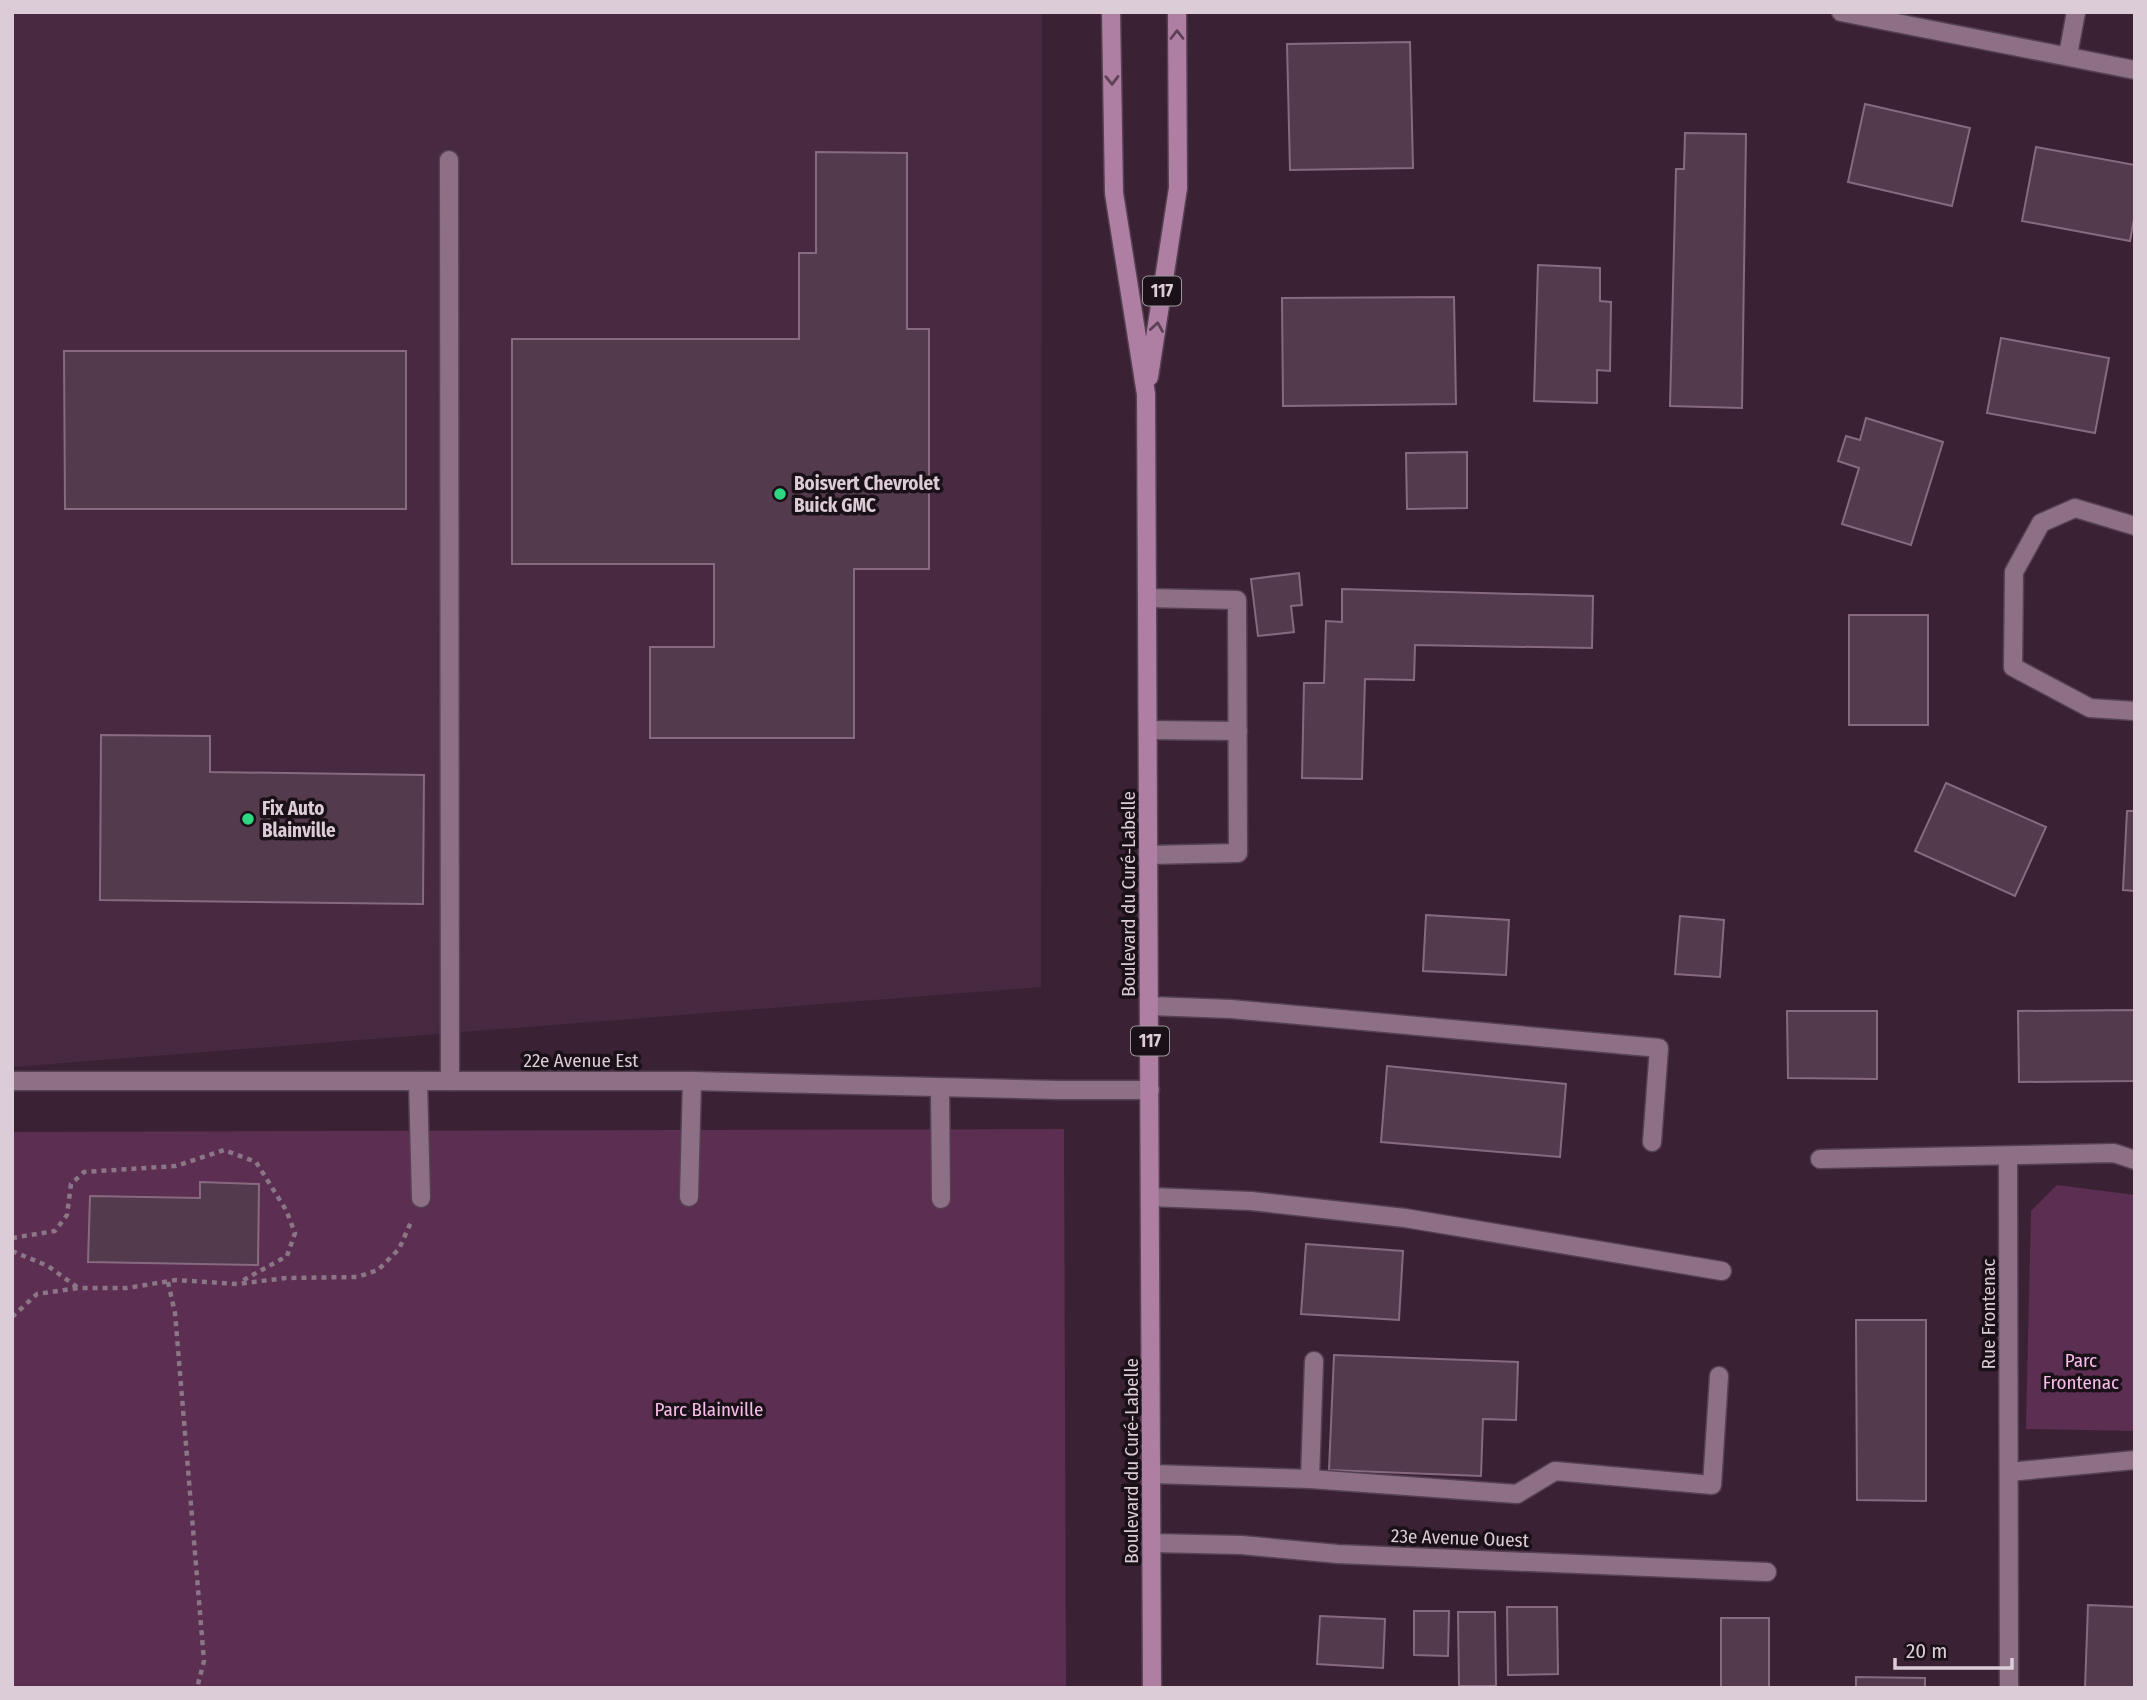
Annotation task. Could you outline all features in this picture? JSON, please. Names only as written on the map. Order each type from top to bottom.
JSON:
[{"type":"main road","name":"Boulevard du Curé-Labelle","points":[[1111,12],[1114,193],[1146,394],[1152,1688]]},
{"type":"main road","name":"Boulevard du Curé-Labelle","points":[[1146,394],[1178,188],[1177,12]]},
{"type":"street","points":[[1841,12],[2135,70]]},
{"type":"street","points":[[2068,55],[2076,12]]},
{"type":"street","points":[[449,160],[450,1081]]},
{"type":"street","points":[[2135,526],[2075,508],[2041,523],[2014,572],[2013,667],[2090,708],[2135,711]]},
{"type":"street","points":[[1147,598],[1237,600],[1238,853],[1149,855]]},
{"type":"street","points":[[1148,730],[1238,731]]},
{"type":"street","points":[[1150,1006],[1231,1009],[1659,1048],[1652,1142]]},
{"type":"street","name":"22e Avenue Est","points":[[12,1081],[692,1081],[940,1088],[1150,1090]]},
{"type":"street","points":[[418,1081],[421,1198]]},
{"type":"street","points":[[689,1197],[692,1081]]},
{"type":"street","points":[[940,1088],[942,1199]]},
{"type":"street","points":[[1820,1159],[2114,1153],[2135,1160]]},
{"type":"street","name":"Rue Frontenac","points":[[2008,1156],[2009,1688]]},
{"type":"street","points":[[1151,1197],[1251,1201],[1405,1218],[1722,1271]]},
{"type":"street","points":[[1310,1479],[1314,1361]]},
{"type":"street","points":[[1152,1474],[1310,1479],[1517,1494],[1555,1471],[1713,1485],[1719,1376]]},
{"type":"street","points":[[2009,1472],[2135,1460]]},
{"type":"street","name":"23e Avenue Ouest","points":[[1152,1543],[1241,1545],[1350,1554],[1767,1572]]},
{"type":"path","points":[[12,1238],[55,1231],[67,1215],[71,1184],[84,1172],[176,1166],[224,1150],[256,1162],[286,1210],[295,1233],[287,1256],[237,1284]]},
{"type":"path","points":[[12,1317],[37,1294],[78,1288],[127,1288],[168,1282],[237,1284],[286,1278],[357,1277],[378,1270],[399,1249],[421,1198]]},
{"type":"path","points":[[12,1251],[48,1266],[78,1288]]},
{"type":"path","points":[[168,1282],[175,1313],[204,1661],[197,1688]]},
{"type":"shaded area","points":[[12,12],[1042,12],[1041,987],[12,1067]]},
{"type":"green space","name":"Parc Blainville","points":[[1064,1129],[1066,1688],[12,1688],[12,1132]]},
{"type":"green space","name":"Parc Frontenac","points":[[2057,1185],[2135,1195],[2135,1431],[2026,1429],[2031,1211]]},
{"type":"building","points":[[1410,42],[1413,168],[1290,170],[1287,44]]},
{"type":"building","points":[[1865,104],[1970,128],[1952,206],[1848,182]]},
{"type":"building","points":[[1685,133],[1746,134],[1742,408],[1670,406],[1676,169],[1684,169]]},
{"type":"building","points":[[2036,147],[2135,165],[2135,213],[2130,241],[2022,221]]},
{"type":"building","points":[[816,152],[907,153],[907,329],[929,329],[929,569],[854,569],[854,738],[650,738],[650,647],[714,647],[714,564],[512,564],[512,339],[799,339],[799,253],[816,253]]},
{"type":"building","points":[[1538,265],[1600,268],[1600,301],[1611,302],[1610,371],[1597,370],[1597,403],[1534,401]]},
{"type":"building","points":[[1454,297],[1456,404],[1283,406],[1282,298]]},
{"type":"building","points":[[2001,338],[2109,358],[2095,433],[1987,413]]},
{"type":"building","points":[[64,351],[406,351],[406,509],[65,509]]},
{"type":"building","points":[[1866,418],[1943,442],[1911,545],[1842,524],[1859,468],[1838,461],[1846,436],[1860,440]]},
{"type":"building","points":[[1467,452],[1467,508],[1407,509],[1406,453]]},
{"type":"building","points":[[1299,573],[1302,605],[1291,606],[1294,632],[1258,636],[1251,579]]},
{"type":"building","points":[[1342,589],[1593,596],[1592,648],[1415,645],[1414,680],[1365,679],[1362,779],[1302,778],[1304,683],[1324,683],[1326,621],[1342,622]]},
{"type":"building","points":[[1849,615],[1928,615],[1928,725],[1849,725]]},
{"type":"building","points":[[101,735],[210,736],[210,772],[424,775],[423,904],[100,900]]},
{"type":"building","points":[[1946,783],[2046,827],[2015,896],[1915,851]]},
{"type":"building","points":[[2127,811],[2135,811],[2135,891],[2123,890]]},
{"type":"building","points":[[1426,915],[1509,920],[1506,975],[1423,971]]},
{"type":"building","points":[[1680,916],[1724,920],[1720,977],[1675,974]]},
{"type":"building","points":[[2135,1010],[2135,1081],[2019,1082],[2018,1011]]},
{"type":"building","points":[[1787,1011],[1877,1011],[1877,1079],[1788,1078]]},
{"type":"building","points":[[1387,1066],[1566,1084],[1560,1157],[1381,1142]]},
{"type":"building","points":[[200,1182],[259,1184],[258,1265],[88,1262],[90,1196],[200,1198]]},
{"type":"building","points":[[1306,1244],[1403,1251],[1399,1320],[1301,1314]]},
{"type":"building","points":[[1856,1320],[1926,1320],[1926,1501],[1857,1500]]},
{"type":"building","points":[[1334,1355],[1518,1362],[1516,1420],[1483,1419],[1481,1476],[1329,1470]]},
{"type":"building","points":[[2088,1605],[2135,1607],[2135,1688],[2085,1688]]},
{"type":"building","points":[[1507,1607],[1557,1607],[1558,1674],[1508,1675]]},
{"type":"building","points":[[1414,1611],[1449,1611],[1448,1656],[1414,1655]]},
{"type":"building","points":[[1458,1612],[1495,1612],[1496,1686],[1459,1686]]},
{"type":"building","points":[[1320,1616],[1385,1619],[1383,1668],[1317,1664]]},
{"type":"building","points":[[1721,1618],[1769,1618],[1769,1688],[1721,1688]]},
{"type":"building","points":[[1856,1677],[1925,1678],[1925,1688],[1856,1688]]},
{"type":"place","name":"Boisvert Chevrolet Buick GMC","points":[[780,494]]},
{"type":"place","name":"Fix Auto Blainville","points":[[248,819]]}]
